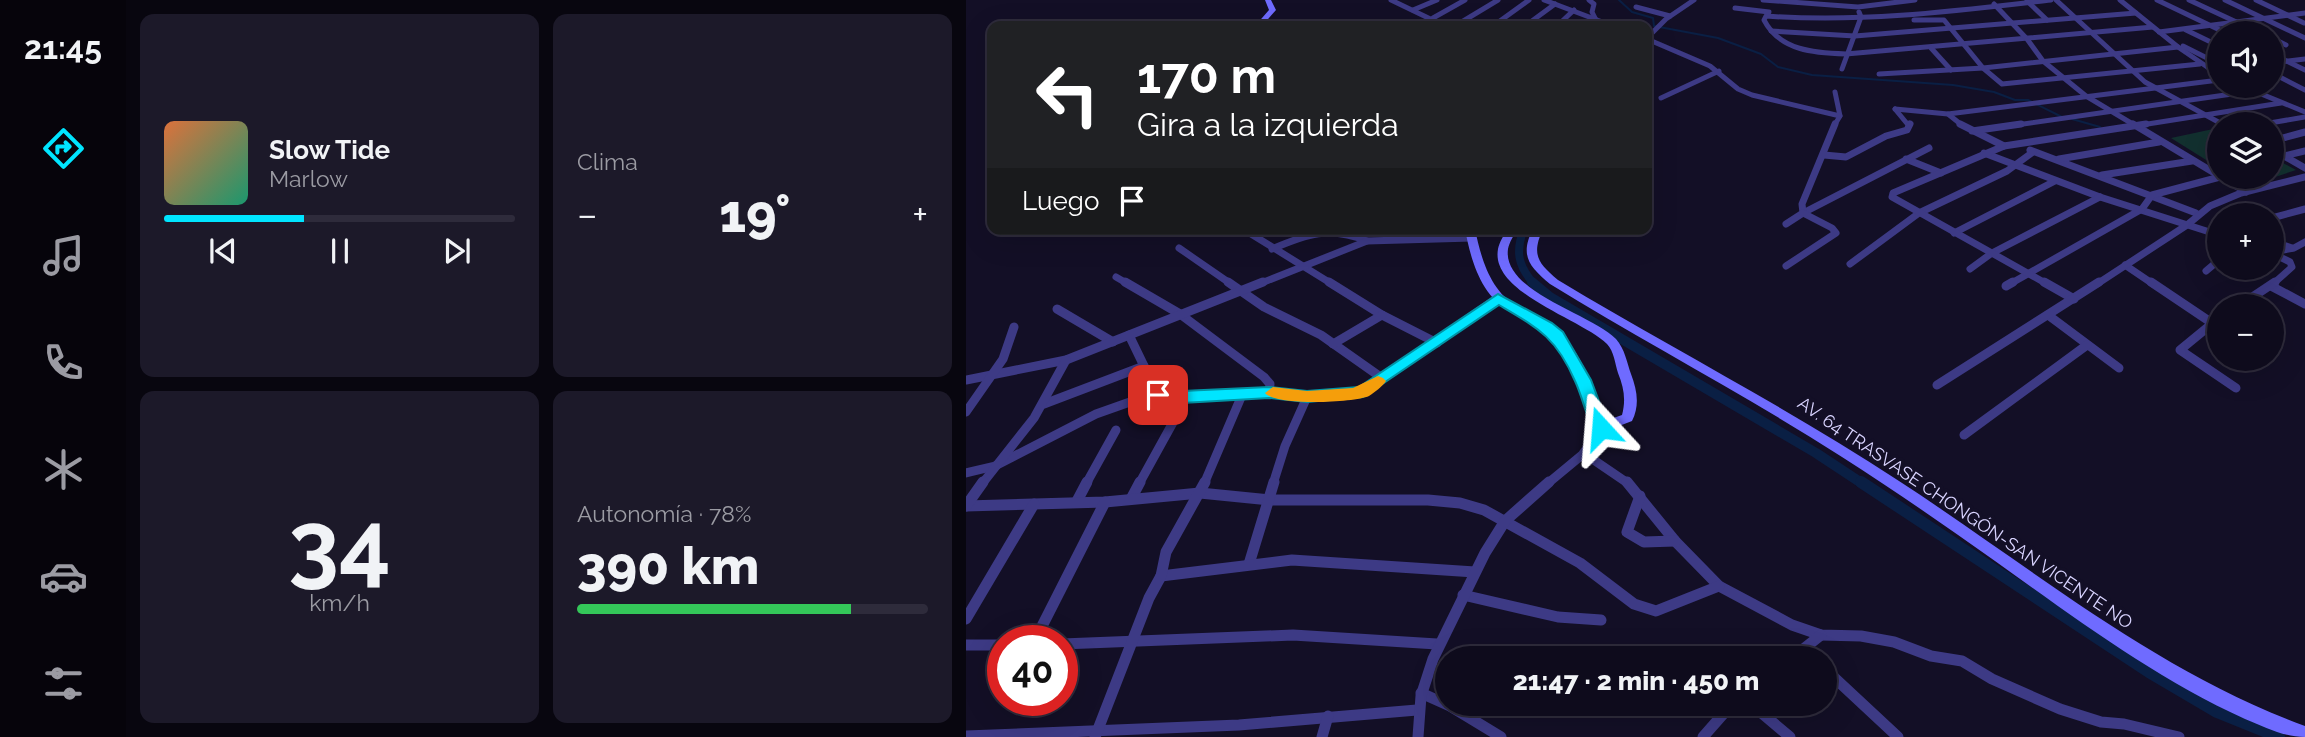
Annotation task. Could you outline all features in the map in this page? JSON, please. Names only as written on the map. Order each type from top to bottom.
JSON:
[{"type":"street","points":[[1263,21],[1273,10],[1268,0]]},
{"type":"street","points":[[1391,0],[1438,21]]},
{"type":"street","points":[[1413,10],[1437,0]]},
{"type":"street","points":[[1452,0],[1463,1]]},
{"type":"street","points":[[1463,21],[1498,0]]},
{"type":"street","points":[[1500,21],[1530,0]]},
{"type":"street","points":[[1544,0],[1599,21]]},
{"type":"street","points":[[1589,0],[1594,4],[1592,12],[1596,20]]},
{"type":"street","points":[[1652,33],[1670,16],[1694,0]]},
{"type":"street","points":[[1763,0],[1858,7],[1875,2],[1915,0]]},
{"type":"street","points":[[1963,0],[1972,7]]},
{"type":"street","points":[[1990,0],[2027,39],[2043,61],[2063,79],[2130,124],[2207,169]]},
{"type":"street","points":[[1913,17],[1972,7],[2051,0]]},
{"type":"street","points":[[2056,0],[2154,88],[2207,117]]},
{"type":"street","points":[[2120,0],[2207,68]]},
{"type":"street","points":[[2157,0],[2207,24]]},
{"type":"street","points":[[2189,0],[2234,21]]},
{"type":"street","points":[[2225,0],[2305,38]]},
{"type":"street","points":[[2256,0],[2304,23]]},
{"type":"street","points":[[1433,18],[1463,1]]},
{"type":"street","points":[[1646,1],[1636,7],[1670,16]]},
{"type":"street","points":[[1778,1],[1763,20],[1769,30],[1797,47],[1819,53],[1846,54],[2207,26]]},
{"type":"street","points":[[1907,1],[1913,17]]},
{"type":"street","points":[[2027,1],[2047,20]]},
{"type":"street","points":[[1532,21],[1555,4]]},
{"type":"street","points":[[1842,69],[1861,17],[1858,7]]},
{"type":"street","points":[[1735,8],[1824,19],[1893,15],[1940,19],[1983,68],[2002,84],[2200,64]]},
{"type":"street","points":[[1562,21],[1574,10]]},
{"type":"street","points":[[1769,30],[1855,36],[2136,13]]},
{"type":"street","points":[[2248,21],[2305,13]]},
{"type":"street","points":[[1893,15],[1897,32]]},
{"type":"street","points":[[1823,35],[1824,19]]},
{"type":"street","points":[[2184,29],[2207,40]]},
{"type":"street","points":[[1652,40],[1719,71],[1738,89],[1752,95],[1839,116]]},
{"type":"street","points":[[2170,41],[2207,58]]},
{"type":"street","points":[[1879,74],[1983,68],[2178,47]]},
{"type":"street","points":[[1931,48],[1951,70]]},
{"type":"street","points":[[2285,60],[2305,58]]},
{"type":"street","points":[[2285,60],[2305,70]]},
{"type":"street","points":[[1661,98],[1719,71]]},
{"type":"street","points":[[1895,109],[1948,114],[2154,88],[2207,78]]},
{"type":"street","points":[[2284,79],[2305,90]]},
{"type":"street","points":[[1803,213],[1802,204],[1813,187],[1832,127],[1839,116],[1835,92]]},
{"type":"street","points":[[1895,109],[1898,97]]},
{"type":"street","points":[[1972,131],[2207,97]]},
{"type":"street","points":[[2269,98],[2303,112]]},
{"type":"street","points":[[2074,299],[1919,213],[1892,197],[1893,193],[2004,146],[2130,124],[2281,103]]},
{"type":"street","points":[[1824,155],[1846,157],[1886,136],[1907,130],[1910,124],[1895,109]]},
{"type":"street","points":[[2284,118],[2303,112]]},
{"type":"street","points":[[1948,114],[1972,131],[2004,146]]},
{"type":"street","points":[[2284,138],[2305,132]]},
{"type":"street","points":[[2057,160],[2159,142]]},
{"type":"street","points":[[2020,144],[2033,152],[2196,213]]},
{"type":"street","points":[[1786,224],[1929,148]]},
{"type":"street","points":[[2284,156],[2305,151]]},
{"type":"street","points":[[1850,264],[1873,251],[1919,213],[2017,166],[2033,152]]},
{"type":"street","points":[[1984,153],[2100,197],[2207,231]]},
{"type":"street","points":[[2284,156],[2305,168]]},
{"type":"street","points":[[1906,159],[1941,173]]},
{"type":"street","points":[[2100,176],[2193,161]]},
{"type":"street","points":[[1937,385],[1969,368],[2187,225],[2196,213],[2246,192],[2305,177]]},
{"type":"street","points":[[2006,286],[2142,209],[2152,195],[2207,180]]},
{"type":"street","points":[[1954,233],[2055,181]]},
{"type":"street","points":[[2241,189],[2246,192]]},
{"type":"street","points":[[1970,269],[1992,253],[2100,197]]},
{"type":"street","points":[[2284,215],[2305,209]]},
{"type":"street","points":[[1786,266],[1836,233],[1836,230],[1803,213]]},
{"type":"street","points":[[1252,235],[1382,316],[1437,343]]},
{"type":"street","points":[[1272,249],[1304,235]]},
{"type":"street","points":[[1337,235],[1367,241]]},
{"type":"street","points":[[966,380],[1066,360],[1367,241],[1456,235]]},
{"type":"street","points":[[1471,235],[1477,258],[1498,299],[1547,326],[1557,336],[1583,380],[1601,428]]},
{"type":"street","points":[[1419,737],[1417,710],[1437,644],[1505,522],[1585,454],[1601,428],[1627,418],[1631,407],[1631,391],[1615,344],[1516,282],[1504,263],[1503,248],[1509,235]]},
{"type":"street","name":"AV. 64 TRASVASE CHONGÓN-SAN VICENTE NO","points":[[1536,235],[1530,250],[1535,267],[1554,282],[1847,453],[2117,639],[2189,683],[2250,715],[2305,734]]},
{"type":"street","points":[[2284,250],[2305,243]]},
{"type":"street","points":[[2284,245],[2294,248]]},
{"type":"street","points":[[1179,248],[1240,291],[1333,344],[1382,378]]},
{"type":"street","points":[[2284,259],[2290,262],[2292,267],[2284,274]]},
{"type":"street","points":[[2125,265],[2207,316]]},
{"type":"street","points":[[1116,276],[1180,314],[1264,377],[1270,384],[1269,393]]},
{"type":"street","points":[[2258,294],[2278,280]]},
{"type":"street","points":[[2271,286],[2305,304]]},
{"type":"street","points":[[966,473],[995,466],[1125,402],[1158,395],[1182,397],[1269,393],[1307,397],[1363,392],[1498,299]]},
{"type":"street","points":[[1057,309],[1113,342]]},
{"type":"street","points":[[2048,315],[2119,368]]},
{"type":"street","points":[[1333,344],[1382,316]]},
{"type":"street","points":[[966,412],[1015,337],[1014,327]]},
{"type":"street","points":[[2207,328],[2180,350],[2207,368]]},
{"type":"street","points":[[1129,335],[1158,395]]},
{"type":"street","points":[[1964,435],[2087,345]]},
{"type":"street","points":[[966,506],[1044,404],[1066,360]]},
{"type":"street","points":[[1044,404],[1144,366]]},
{"type":"street","points":[[2211,371],[2236,388]]},
{"type":"street","points":[[1096,733],[1149,598],[1161,576],[1166,552],[1200,493],[1242,395]]},
{"type":"street","points":[[1131,499],[1176,417],[1182,397]]},
{"type":"street","points":[[1249,564],[1285,446],[1307,397]]},
{"type":"street","points":[[1077,501],[1116,430]]},
{"type":"street","points":[[1585,454],[1628,482],[1675,541],[1718,586],[1792,625],[1821,635],[1861,636],[1894,642],[1931,656],[1962,661],[2038,702],[2101,722],[2124,724],[2179,737]]},
{"type":"street","points":[[966,506],[1105,502],[1200,493],[1270,500],[1428,500],[1460,503],[1484,510],[1580,563],[1634,604],[1656,611],[1718,586]]},
{"type":"street","points":[[1640,496],[1627,532],[1644,542],[1675,541]]},
{"type":"street","points":[[1042,625],[1105,502]]},
{"type":"street","points":[[966,619],[1034,504]]},
{"type":"street","points":[[1161,576],[1292,560],[1475,572]]},
{"type":"street","points":[[1463,595],[1558,617],[1601,620]]},
{"type":"street","points":[[1078,643],[1293,635],[1437,644]]},
{"type":"street","points":[[1814,646],[1821,635]]},
{"type":"street","points":[[966,645],[987,645]]},
{"type":"street","points":[[1837,681],[1898,737]]},
{"type":"street","points":[[1421,693],[1450,706],[1501,737]]},
{"type":"street","points":[[966,736],[1096,733],[1239,725],[1417,710]]},
{"type":"street","points":[[1322,737],[1328,716]]},
{"type":"street","points":[[1703,737],[1721,716]]},
{"type":"street","points":[[1765,716],[1790,737]]},
{"type":"green space","points":[[2207,130],[2207,160],[2171,138]]},
{"type":"green space","points":[[2284,164],[2296,170],[2284,174]]},
{"type":"waterway","points":[[1619,0],[1632,12],[1653,18],[1654,26],[1718,38],[1761,54],[1778,67],[1812,75],[1953,85],[1994,92],[2015,100],[2028,100],[2062,117]]},
{"type":"waterway","points":[[2072,119],[2100,127]]},
{"type":"waterway","points":[[1522,235],[1519,251],[1521,264],[1533,283]]},
{"type":"waterway","points":[[1533,283],[1550,297],[1816,453],[1863,484]]},
{"type":"waterway","points":[[1861,482],[2149,672],[2217,712],[2279,737]]},
{"type":"slow traffic","points":[[1273,393],[1307,397],[1353,394],[1363,392],[1378,381]]},
{"type":"route","points":[[1158,395],[1182,397],[1269,393],[1307,397],[1363,392],[1498,299],[1547,326],[1557,336],[1583,380],[1601,428]]}]
